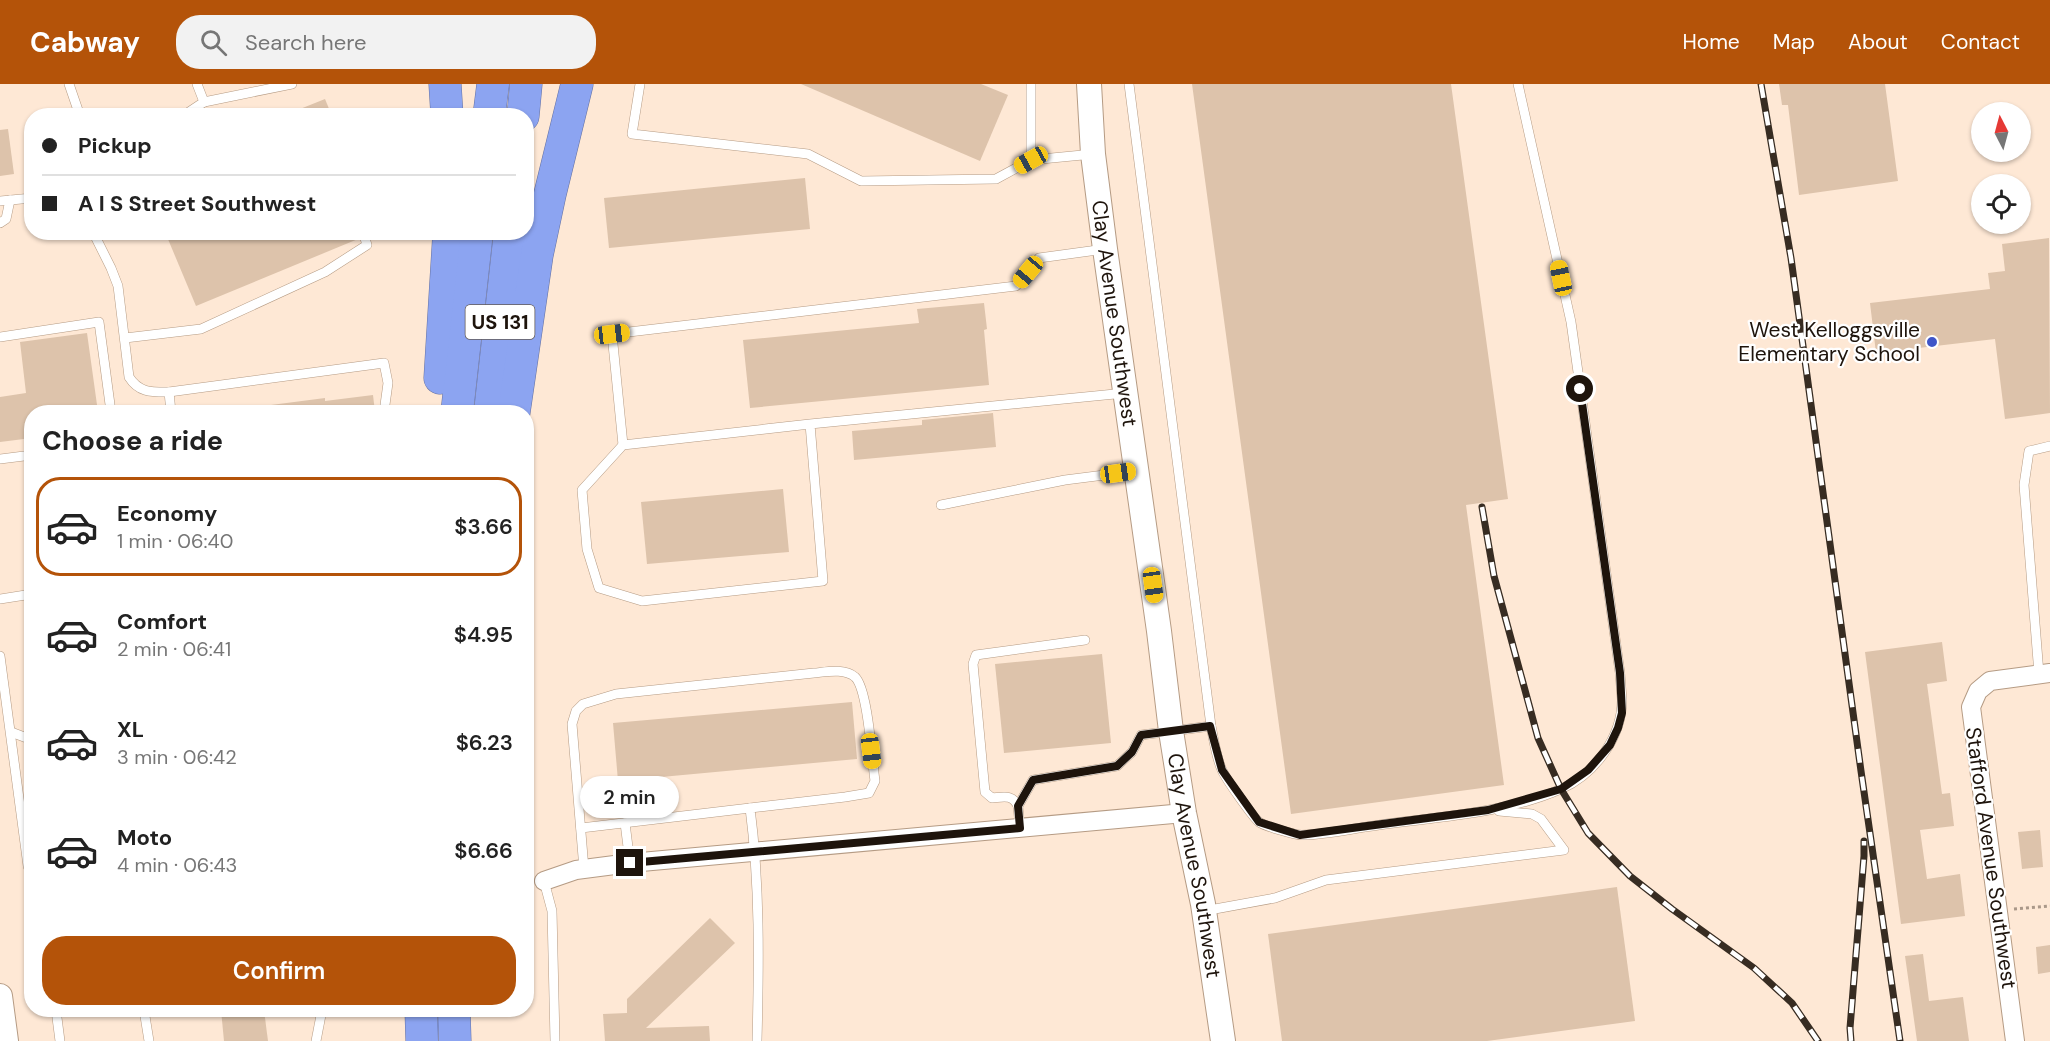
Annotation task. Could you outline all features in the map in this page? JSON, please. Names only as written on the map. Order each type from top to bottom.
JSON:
[{"type":"highway","points":[[445,84],[446,108]]},
{"type":"highway","points":[[490,108],[493,84]]},
{"type":"highway","points":[[524,108],[526,84]]},
{"type":"highway","points":[[515,405],[537,255],[577,84]]},
{"type":"highway","points":[[438,405],[449,240]]},
{"type":"highway","name":"US 131","points":[[458,405],[476,240]]},
{"type":"highway","name":"US 131","points":[[491,405],[509,240]]},
{"type":"highway","points":[[421,1017],[422,1041]]},
{"type":"highway","points":[[454,1017],[455,1041]]},
{"type":"street","name":"Clay Avenue Southwest","points":[[1089,84],[1093,154],[1105,249],[1171,731],[1184,813],[1204,911],[1223,1041]]},
{"type":"street","name":"Stafford Avenue Southwest","points":[[2015,1041],[1971,707],[1978,691],[1990,681],[2044,674]]},
{"type":"street","points":[[544,881],[584,869],[630,863],[1184,813]]},
{"type":"street","points":[[0,996],[6,1041]]},
{"type":"lane","points":[[69,84],[77,108]]},
{"type":"lane","points":[[197,84],[204,102]]},
{"type":"lane","points":[[195,108],[204,102],[292,84]]},
{"type":"lane","points":[[640,84],[632,134],[808,154],[861,181],[996,179],[1031,160],[1093,154]]},
{"type":"lane","points":[[1031,84],[1031,160]]},
{"type":"lane","points":[[1129,84],[1210,726],[1222,770],[1259,822],[1300,835],[1488,810],[1561,789],[1594,765],[1610,745],[1618,728],[1622,713],[1618,663],[1571,322],[1518,84]]},
{"type":"lane","points":[[0,223],[6,219],[5,201],[24,199]]},
{"type":"lane","points":[[97,240],[118,286],[128,370],[133,382],[149,392],[169,392],[384,363],[388,383],[385,405]]},
{"type":"lane","points":[[125,338],[201,329],[325,273],[367,245],[365,240]]},
{"type":"lane","points":[[623,445],[612,334],[1016,286],[1039,258],[1105,249]]},
{"type":"lane","points":[[0,338],[99,322],[110,405]]},
{"type":"lane","points":[[169,392],[170,405]]},
{"type":"lane","points":[[810,424],[823,581],[642,602],[599,588],[587,549],[582,490],[623,445],[810,424],[1125,393]]},
{"type":"lane","points":[[2044,674],[2024,485],[2029,451],[2050,446]]},
{"type":"lane","points":[[0,459],[24,456]]},
{"type":"lane","points":[[941,505],[1065,480],[1136,471]]},
{"type":"lane","points":[[0,599],[24,595]]},
{"type":"lane","points":[[1020,828],[1018,806],[1014,799],[1008,796],[992,798],[985,792],[973,664],[976,655],[1085,640]]},
{"type":"lane","points":[[0,656],[24,825]]},
{"type":"lane","points":[[581,828],[869,793],[875,782],[863,691],[855,678],[842,672],[814,673],[616,694],[583,704],[576,711],[572,724],[584,869]]},
{"type":"lane","points":[[1018,806],[1033,780],[1117,766],[1132,752],[1141,735],[1210,726]]},
{"type":"lane","points":[[10,732],[24,737]]},
{"type":"lane","points":[[750,808],[755,853],[759,961],[757,1041]]},
{"type":"lane","points":[[1204,911],[1275,898],[1326,880],[1564,850],[1541,819],[1532,814],[1488,810]]},
{"type":"lane","points":[[625,823],[630,863]]},
{"type":"lane","points":[[544,881],[552,911],[555,1041]]},
{"type":"lane","points":[[57,1017],[60,1041]]},
{"type":"lane","points":[[145,1017],[149,1041]]},
{"type":"lane","points":[[316,1041],[321,1017]]},
{"type":"path","points":[[1998,910],[2050,906]]},
{"type":"building","points":[[801,84],[981,84],[1008,95],[980,161]]},
{"type":"building","points":[[1192,84],[1451,84],[1508,499],[1466,505],[1504,785],[1291,814]]},
{"type":"building","points":[[1779,84],[1885,84],[1898,181],[1799,195],[1788,105],[1782,105]]},
{"type":"building","points":[[325,99],[329,108],[302,108]]},
{"type":"building","points":[[8,129],[14,174],[0,176],[0,130]]},
{"type":"building","points":[[805,178],[810,229],[609,248],[604,198]]},
{"type":"building","points":[[2049,238],[2050,413],[2005,419],[1995,339],[1876,353],[1870,303],[1990,289],[1988,273],[2005,271],[2002,244]]},
{"type":"building","points":[[168,240],[356,240],[196,306]]},
{"type":"building","points":[[984,303],[989,385],[750,408],[743,340],[919,323],[917,309]]},
{"type":"building","points":[[87,333],[97,405],[24,405],[24,439],[0,442],[0,397],[26,393],[20,342]]},
{"type":"building","points":[[373,395],[374,405],[271,405],[325,398],[325,401]]},
{"type":"building","points":[[993,413],[996,447],[854,460],[852,431],[922,425],[922,420]]},
{"type":"building","points":[[783,489],[789,552],[647,564],[641,502]]},
{"type":"building","points":[[1942,642],[1947,681],[1927,684],[1942,794],[1950,793],[1954,826],[1920,830],[1927,879],[1960,874],[1965,916],[1901,924],[1865,652]]},
{"type":"building","points":[[1102,654],[1111,743],[1004,753],[995,664]]},
{"type":"building","points":[[852,702],[857,759],[618,781],[613,723]]},
{"type":"building","points":[[2040,830],[2043,867],[2022,869],[2018,832]]},
{"type":"building","points":[[1617,887],[1635,1021],[1487,1041],[1282,1041],[1268,934]]},
{"type":"building","points":[[710,918],[735,943],[646,1028],[709,1026],[710,1041],[605,1041],[603,1014],[627,1013],[627,999]]},
{"type":"building","points":[[2050,945],[2050,972],[2038,974],[2036,947]]},
{"type":"building","points":[[1923,954],[1929,1001],[1963,997],[1969,1041],[1917,1041],[1905,956]]},
{"type":"building","points":[[222,1017],[265,1017],[268,1041],[224,1041]]},
{"type":"railway","points":[[1761,84],[1791,258],[1900,1041]]},
{"type":"railway","points":[[1482,507],[1494,576],[1538,738],[1561,789],[1588,833],[1630,876],[1754,968],[1792,1003],[1818,1041]]},
{"type":"railway","points":[[1851,1041],[1850,1028],[1864,841]]},
{"type":"place","name":"West Kelloggsville Elementary School","points":[[1932,342]]},
{"type":"route","points":[[630,863],[1020,828],[1018,806],[1033,780],[1117,766],[1132,752],[1141,735],[1210,726],[1222,770],[1259,822],[1300,835],[1488,810],[1561,789],[1575,781],[1599,759],[1610,745],[1622,713],[1620,673],[1580,389]]}]
